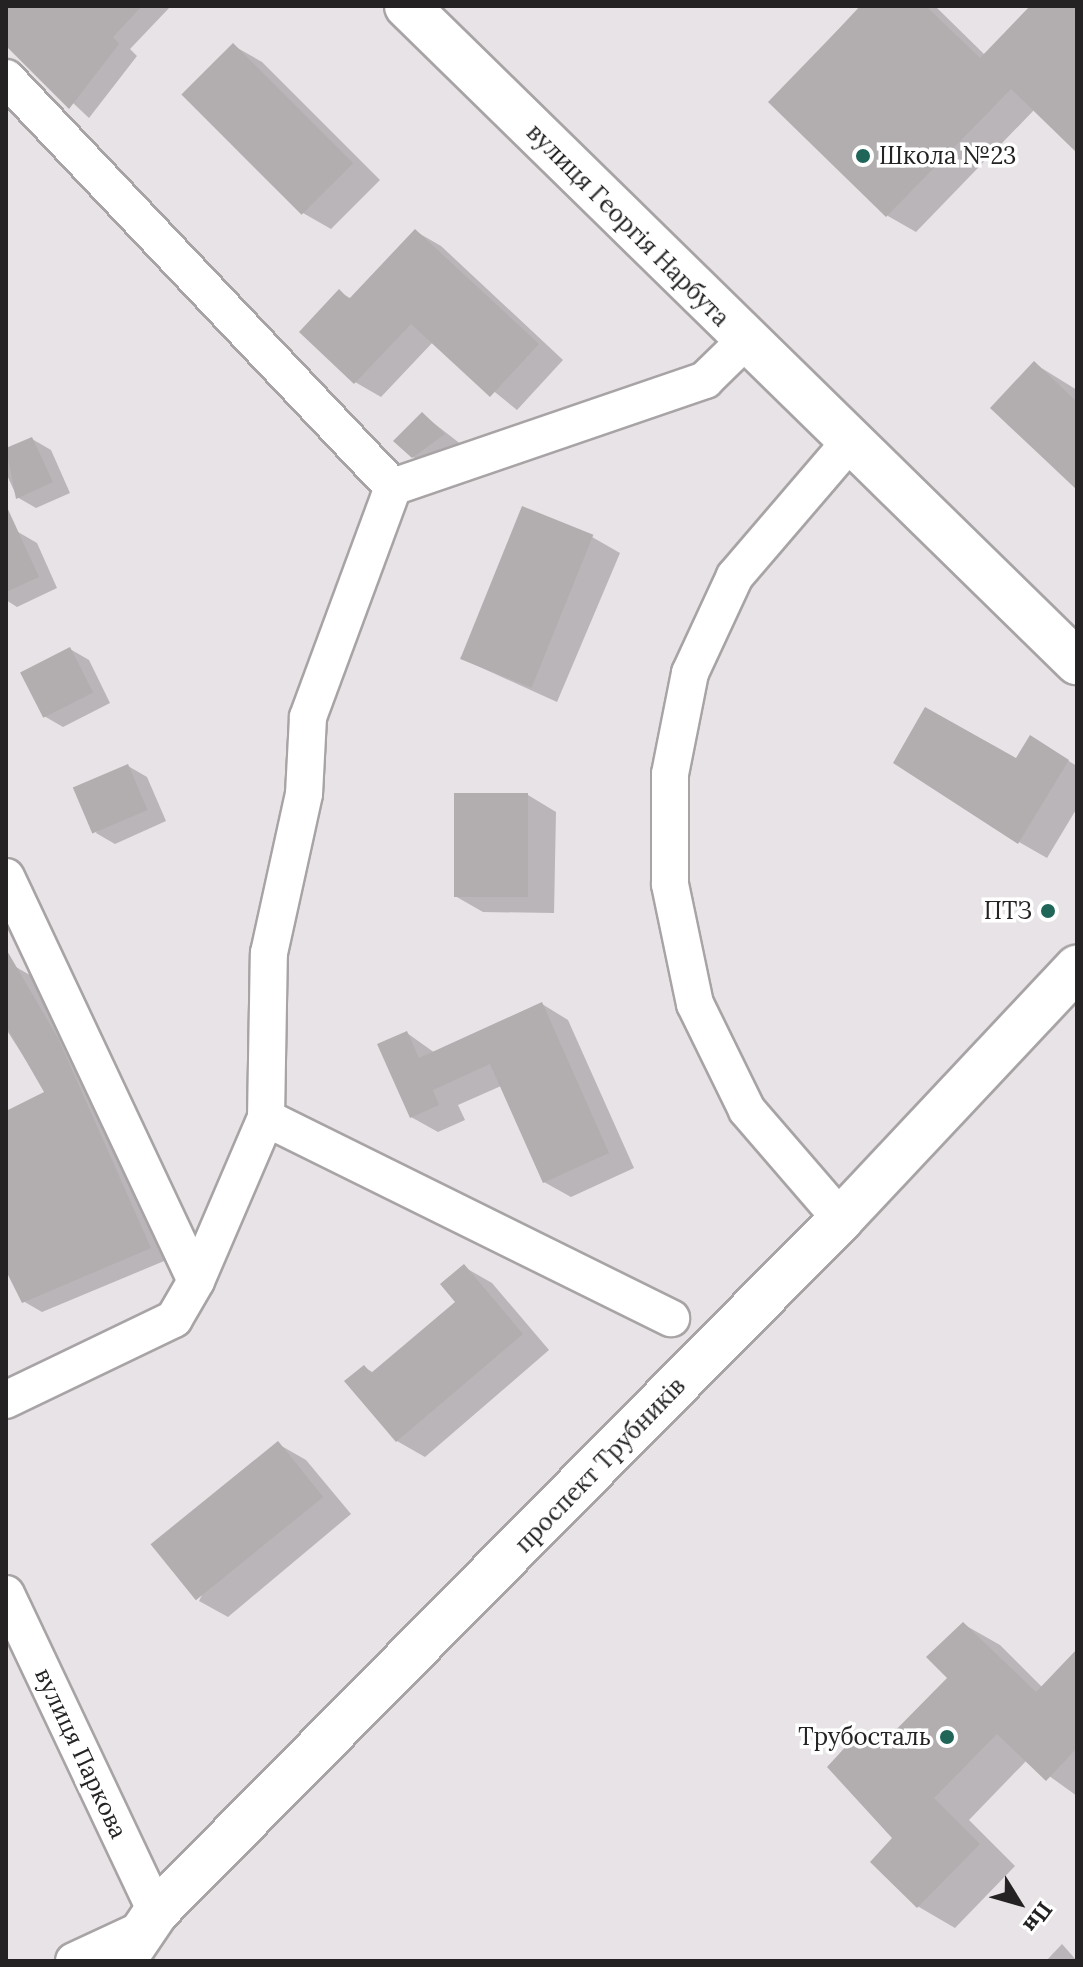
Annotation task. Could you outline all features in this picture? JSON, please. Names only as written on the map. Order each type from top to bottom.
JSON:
[{"type":"main road","name":"вулиця Георгія Нарбута","points":[[407,6],[849,443],[1077,662]]},
{"type":"main road","name":"проспект Трубників","points":[[141,1934],[841,1219],[1077,968]]},
{"type":"street","points":[[6,78],[393,487]]},
{"type":"street","points":[[393,487],[705,380],[745,341]]},
{"type":"street","points":[[841,1219],[747,1110],[695,1004],[670,884],[670,774],[690,673],[735,576],[849,443]]},
{"type":"street","points":[[6,1400],[174,1319],[196,1281],[266,1118],[269,953],[304,794],[308,717],[393,487]]},
{"type":"street","points":[[6,877],[196,1281]]},
{"type":"street","points":[[266,1118],[671,1318]]},
{"type":"street","name":"вулиця Паркова","points":[[6,1594],[141,1934]]},
{"type":"street","points":[[74,1961],[141,1934]]},
{"type":"building","points":[[6,6],[142,6],[113,37],[119,44],[69,109],[6,46]]},
{"type":"building","points":[[861,6],[926,6],[980,58],[1030,6],[1077,6],[1077,153],[1011,89],[886,217],[768,102]]},
{"type":"building","points":[[233,43],[353,163],[302,215],[181,95]]},
{"type":"building","points":[[415,229],[539,344],[490,397],[411,324],[354,384],[299,332],[339,289],[349,299]]},
{"type":"building","points":[[1034,361],[1077,402],[1077,490],[990,408]]},
{"type":"building","points":[[422,412],[445,434],[412,458],[393,441]]},
{"type":"building","points":[[32,437],[53,482],[16,499],[6,448]]},
{"type":"building","points":[[6,505],[39,577],[6,592]]},
{"type":"building","points":[[522,506],[593,535],[532,688],[460,659]]},
{"type":"building","points":[[70,647],[93,692],[43,718],[20,672]]},
{"type":"building","points":[[925,707],[1016,758],[1030,735],[1069,760],[1018,844],[893,763]]},
{"type":"building","points":[[128,764],[148,810],[92,833],[73,787]]},
{"type":"building","points":[[454,793],[528,793],[528,897],[454,897]]},
{"type":"building","points":[[6,949],[58,1038],[151,1248],[22,1303],[6,1271],[6,1111],[44,1092],[6,1026]]},
{"type":"building","points":[[542,1002],[609,1153],[543,1183],[490,1064],[433,1090],[439,1105],[410,1118],[377,1044],[407,1031],[419,1058]]},
{"type":"building","points":[[464,1264],[523,1334],[396,1442],[344,1381],[364,1365],[371,1373],[455,1302],[440,1284]]},
{"type":"building","points":[[278,1441],[323,1497],[196,1600],[151,1544]]},
{"type":"building","points":[[963,1622],[1036,1692],[1077,1649],[1077,1748],[1046,1781],[997,1734],[934,1798],[980,1844],[917,1908],[870,1862],[892,1838],[827,1767],[860,1731],[878,1748],[947,1678],[926,1657]]},
{"type":"place","name":"Школа №23","points":[[863,156]]},
{"type":"place","name":"ПТЗ","points":[[1048,911]]},
{"type":"place","name":"Трубосталь","points":[[947,1737]]}]
